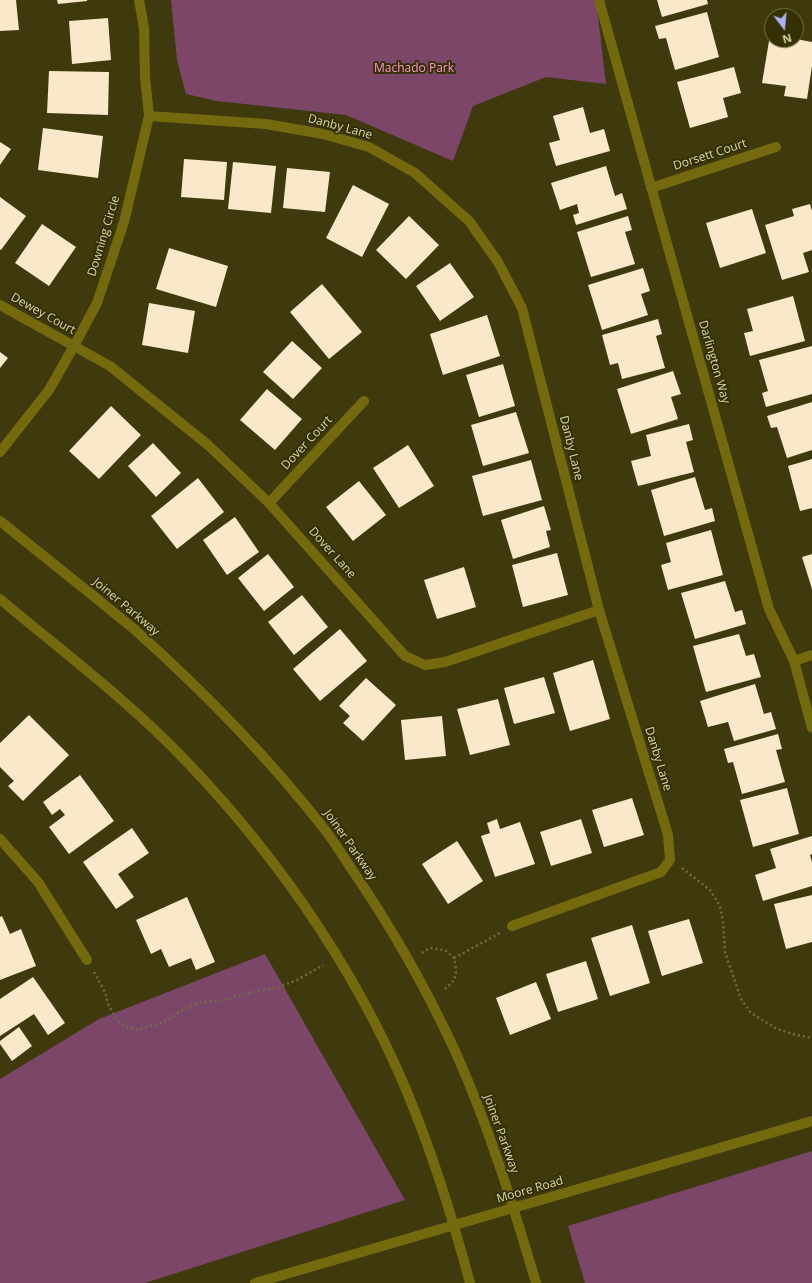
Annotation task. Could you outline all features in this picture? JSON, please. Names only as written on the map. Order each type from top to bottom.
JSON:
[{"type":"street","name":"Downing Circle","points":[[0,452],[49,390],[74,346],[97,303],[124,222],[149,116],[145,78],[144,28],[139,0]]},
{"type":"street","name":"Darlington Way","points":[[599,0],[769,609],[794,661],[812,728]]},
{"type":"street","name":"Danby Lane","points":[[149,116],[266,124],[323,134],[369,147],[415,174],[469,221],[498,262],[522,308],[599,610],[668,835],[670,860]]},
{"type":"street","name":"Dorsett Court","points":[[651,188],[776,147]]},
{"type":"street","name":"Dewey Court","points":[[0,305],[74,346]]},
{"type":"street","name":"Dover Lane","points":[[74,346],[110,366],[154,400],[208,445],[270,503],[405,656],[425,665],[444,662],[599,610]]},
{"type":"street","name":"Dover Court","points":[[270,503],[364,401]]},
{"type":"street","name":"Joiner Parkway","points":[[0,521],[132,628],[187,678],[227,718],[280,776],[323,827],[377,908],[409,962],[456,1052],[514,1208],[536,1283]]},
{"type":"street","points":[[0,599],[142,719],[186,761],[233,813],[310,913],[376,1024],[399,1072],[418,1117],[454,1225],[470,1283]]},
{"type":"street","points":[[794,661],[812,655]]},
{"type":"street","points":[[0,839],[38,882],[87,960]]},
{"type":"street","points":[[512,926],[661,872],[670,860]]},
{"type":"street","name":"Moore Road","points":[[255,1283],[812,1121]]},
{"type":"path","points":[[670,860],[710,890],[720,906],[723,922],[725,952],[741,999],[751,1013],[778,1029],[812,1038]]},
{"type":"path","points":[[454,958],[512,926]]},
{"type":"path","points":[[409,962],[430,948],[445,950],[454,958],[457,972],[452,984],[429,999]]},
{"type":"path","points":[[87,960],[105,992],[108,1004],[117,1020],[128,1028],[136,1030],[164,1022],[182,1010],[199,1003],[224,1000],[257,990],[279,987],[297,980],[337,957]]},
{"type":"green space","name":"Machado Park","points":[[171,0],[596,0],[606,84],[546,77],[473,106],[453,161],[346,115],[217,101],[186,94],[177,60]]},
{"type":"green space","points":[[265,954],[405,1200],[145,1283],[0,1283],[0,1079],[99,1019]]},
{"type":"green space","points":[[812,1151],[812,1283],[585,1283],[568,1226]]},
{"type":"building","points":[[0,0],[16,0],[19,30],[0,31]]},
{"type":"building","points":[[57,0],[87,0],[87,1],[58,4]]},
{"type":"building","points":[[657,0],[707,0],[708,4],[662,17]]},
{"type":"building","points":[[707,12],[719,57],[675,70],[666,38],[659,39],[655,26]]},
{"type":"building","points":[[108,18],[111,60],[72,64],[69,21]]},
{"type":"building","points":[[804,40],[812,42],[812,66],[807,99],[784,96],[786,86],[762,83],[768,48],[804,48]]},
{"type":"building","points":[[734,67],[741,93],[723,98],[728,117],[690,128],[677,82]]},
{"type":"building","points":[[49,71],[109,72],[108,115],[47,113]]},
{"type":"building","points":[[583,107],[590,133],[604,129],[610,151],[556,166],[549,143],[560,140],[553,116]]},
{"type":"building","points":[[43,128],[103,136],[98,178],[38,170]]},
{"type":"building","points":[[0,142],[11,149],[0,165]]},
{"type":"building","points":[[184,159],[227,162],[224,200],[181,197]]},
{"type":"building","points":[[233,162],[276,166],[271,213],[228,209]]},
{"type":"building","points":[[606,166],[615,196],[622,193],[627,209],[576,225],[573,215],[579,213],[577,204],[560,210],[551,183]]},
{"type":"building","points":[[287,168],[330,172],[325,212],[283,208]]},
{"type":"building","points":[[353,185],[389,204],[362,257],[326,238]]},
{"type":"building","points":[[0,197],[26,216],[1,250],[0,249]]},
{"type":"building","points":[[810,204],[812,211],[812,250],[803,253],[809,272],[782,280],[765,225],[794,216],[792,209]]},
{"type":"building","points":[[752,209],[766,253],[720,268],[706,223]]},
{"type":"building","points":[[409,216],[439,245],[406,279],[376,250]]},
{"type":"building","points":[[628,216],[632,230],[625,232],[635,264],[591,277],[577,232]]},
{"type":"building","points":[[42,224],[76,247],[49,286],[15,263]]},
{"type":"building","points":[[169,248],[228,266],[216,307],[156,289]]},
{"type":"building","points":[[450,263],[474,297],[440,321],[416,286]]},
{"type":"building","points":[[643,268],[650,291],[641,294],[648,315],[602,330],[588,285]]},
{"type":"building","points":[[322,284],[362,332],[329,359],[290,312]]},
{"type":"building","points":[[793,296],[805,341],[750,356],[744,333],[753,331],[747,309]]},
{"type":"building","points":[[149,303],[195,311],[188,353],[142,345]]},
{"type":"building","points":[[487,315],[500,356],[443,375],[430,334]]},
{"type":"building","points":[[658,319],[662,334],[656,336],[665,368],[622,379],[618,363],[610,365],[602,335]]},
{"type":"building","points":[[292,341],[322,368],[293,399],[263,372]]},
{"type":"building","points":[[812,346],[812,394],[766,407],[762,393],[768,391],[759,360]]},
{"type":"building","points":[[0,352],[8,358],[0,368]]},
{"type":"building","points":[[503,364],[515,406],[479,417],[466,375]]},
{"type":"building","points":[[673,371],[681,394],[671,397],[678,419],[631,434],[617,389]]},
{"type":"building","points":[[267,389],[302,419],[275,450],[240,420]]},
{"type":"building","points":[[812,402],[812,450],[787,458],[777,427],[771,428],[767,416]]},
{"type":"building","points":[[111,406],[141,435],[99,479],[69,451]]},
{"type":"building","points":[[516,412],[529,453],[483,466],[471,425]]},
{"type":"building","points":[[689,424],[693,440],[686,442],[694,472],[638,486],[631,461],[651,456],[646,435]]},
{"type":"building","points":[[153,443],[181,473],[156,497],[128,466]]},
{"type":"building","points":[[408,445],[434,486],[399,508],[373,468]]},
{"type":"building","points":[[812,459],[812,508],[800,511],[788,466]]},
{"type":"building","points":[[531,460],[542,500],[483,516],[472,476]]},
{"type":"building","points":[[695,477],[705,510],[712,508],[715,521],[664,536],[651,490]]},
{"type":"building","points":[[198,478],[224,512],[177,549],[151,516]]},
{"type":"building","points":[[359,481],[386,515],[353,541],[326,507]]},
{"type":"building","points":[[544,506],[551,530],[546,531],[550,547],[513,559],[501,520]]},
{"type":"building","points":[[235,517],[259,552],[227,575],[203,540]]},
{"type":"building","points":[[711,530],[723,575],[668,590],[661,565],[671,562],[666,543]]},
{"type":"building","points":[[557,553],[568,595],[523,607],[512,565]]},
{"type":"building","points":[[268,554],[294,587],[264,611],[238,578]]},
{"type":"building","points":[[812,554],[812,589],[802,557]]},
{"type":"building","points":[[464,567],[476,607],[437,619],[424,580]]},
{"type":"building","points":[[725,581],[735,612],[742,610],[746,624],[695,639],[681,593]]},
{"type":"building","points":[[302,595],[328,627],[294,655],[268,622]]},
{"type":"building","points":[[340,629],[367,661],[320,701],[293,669]]},
{"type":"building","points":[[739,634],[746,656],[754,654],[761,677],[706,692],[693,646]]},
{"type":"building","points":[[593,660],[610,719],[570,731],[553,673]]},
{"type":"building","points":[[544,677],[555,713],[514,724],[504,688]]},
{"type":"building","points":[[366,678],[396,705],[363,741],[343,723],[350,716],[339,706]]},
{"type":"building","points":[[755,684],[764,714],[771,712],[776,729],[734,741],[728,722],[708,727],[700,701]]},
{"type":"building","points":[[498,699],[510,745],[470,755],[457,709]]},
{"type":"building","points":[[29,715],[69,755],[23,801],[8,786],[14,781],[0,767],[0,743]]},
{"type":"building","points":[[442,716],[446,756],[405,760],[401,720]]},
{"type":"building","points":[[778,734],[782,749],[776,750],[785,782],[742,794],[733,762],[728,763],[724,749]]},
{"type":"building","points":[[80,775],[114,821],[69,854],[49,827],[65,815],[60,809],[52,815],[43,802]]},
{"type":"building","points":[[787,788],[799,834],[753,847],[740,800]]},
{"type":"building","points":[[632,798],[644,835],[604,847],[592,810]]},
{"type":"building","points":[[497,819],[500,829],[520,822],[535,864],[495,877],[481,836],[490,833],[487,823]]},
{"type":"building","points":[[581,819],[592,853],[551,866],[540,832]]},
{"type":"building","points":[[132,828],[149,853],[118,874],[134,897],[116,909],[83,862]]},
{"type":"building","points":[[812,836],[812,854],[810,855],[812,862],[812,886],[763,901],[755,875],[776,868],[770,849]]},
{"type":"building","points":[[457,841],[483,881],[448,904],[422,864]]},
{"type":"building","points":[[812,895],[812,942],[786,949],[774,904]]},
{"type":"building","points":[[187,897],[215,962],[196,970],[191,958],[169,967],[161,949],[151,954],[136,920]]},
{"type":"building","points":[[2,916],[10,934],[21,929],[36,966],[0,980],[0,917]]},
{"type":"building","points":[[689,919],[703,963],[662,976],[648,931]]},
{"type":"building","points":[[632,925],[650,983],[610,996],[591,938]]},
{"type":"building","points":[[586,961],[598,999],[558,1012],[546,974]]},
{"type":"building","points":[[33,977],[65,1023],[48,1035],[34,1014],[0,1036],[0,999]]},
{"type":"building","points":[[536,982],[551,1019],[510,1035],[496,998]]},
{"type":"building","points":[[19,1027],[32,1046],[12,1061],[0,1044],[0,1041]]}]
